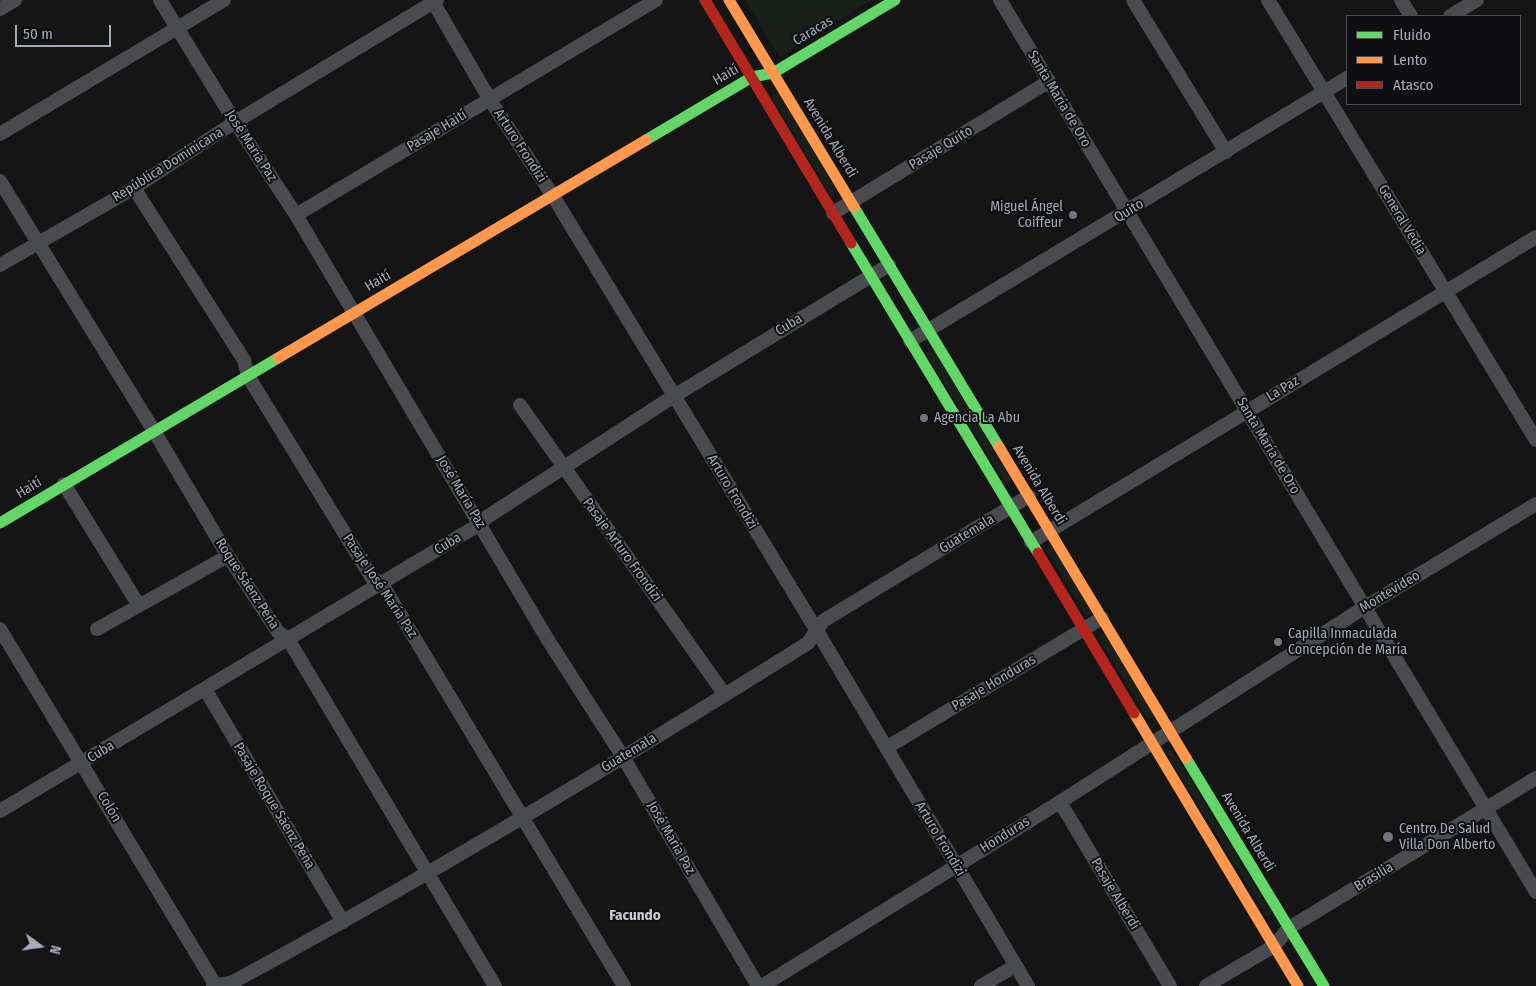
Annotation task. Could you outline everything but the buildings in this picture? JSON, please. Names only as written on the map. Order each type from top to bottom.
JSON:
[{"type":"main road","points":[[705,0],[1298,986]]},
{"type":"main road","name":"Avenida Alberdi","points":[[730,0],[1324,986]]},
{"type":"main road","name":"Caracas","points":[[773,73],[895,0]]},
{"type":"main road","name":"Haití","points":[[0,523],[752,77],[773,73]]},
{"type":"street","points":[[0,9],[14,0]]},
{"type":"street","name":"José María Paz","points":[[160,0],[235,122],[296,215],[548,640],[623,757],[758,986]]},
{"type":"street","points":[[0,134],[224,0]]},
{"type":"street","name":"Pasaje Haití","points":[[296,215],[656,0]]},
{"type":"street","name":"Santa María de Oro","points":[[1000,0],[1536,892]]},
{"type":"street","points":[[1134,0],[1226,152]]},
{"type":"street","name":"General Vedia","points":[[1268,0],[1536,440]]},
{"type":"street","points":[[1402,0],[1410,15]]},
{"type":"street","points":[[1452,15],[1477,0]]},
{"type":"street","name":"Arturo Frondizi","points":[[434,1],[490,100],[553,196],[817,631],[1028,986]]},
{"type":"street","name":"República Dominicana","points":[[0,266],[134,188],[235,122],[434,1]]},
{"type":"street","name":"Quito","points":[[910,341],[1346,79]]},
{"type":"street","name":"Pasaje Quito","points":[[833,213],[1048,82]]},
{"type":"street","name":"Roque Sáenz Peña","points":[[0,181],[154,431],[228,556],[278,632],[288,639],[495,986]]},
{"type":"street","name":"Pasaje José María Paz","points":[[134,188],[244,360],[248,376],[372,578],[382,584],[624,986]]},
{"type":"street","name":"La Paz","points":[[1031,542],[1536,236]]},
{"type":"street","name":"Cuba","points":[[0,811],[480,524],[487,517],[674,396],[889,264]]},
{"type":"street","name":"Pasaje Arturo Frondizi","points":[[520,404],[563,468],[725,695]]},
{"type":"street","points":[[64,484],[138,604]]},
{"type":"street","name":"Guatemala","points":[[215,986],[233,982],[343,922],[623,757],[808,643],[824,621],[1028,496]]},
{"type":"street","name":"Montevideo","points":[[1170,731],[1365,607],[1536,504]]},
{"type":"street","points":[[98,629],[138,604],[228,556]]},
{"type":"street","name":"Pasaje Honduras","points":[[886,748],[1102,618]]},
{"type":"street","name":"Colón","points":[[0,629],[82,762],[215,986]]},
{"type":"street","name":"Pasaje Roque Sáenz Peña","points":[[205,689],[343,922]]},
{"type":"street","name":"Honduras","points":[[762,986],[1060,802],[1170,731]]},
{"type":"street","name":"Brasilia","points":[[1206,986],[1274,946],[1289,928],[1536,778]]},
{"type":"street","name":"Pasaje Alberdi","points":[[1060,802],[1170,986]]},
{"type":"street","points":[[981,986],[1015,966]]},
{"type":"shaded area","points":[[745,0],[871,0],[780,57]]},
{"type":"shaded area","points":[[779,92],[837,192],[831,196],[771,96]]},
{"type":"shaded area","points":[[934,350],[1012,481],[1006,485],[926,354]]},
{"type":"shaded area","points":[[1053,546],[1092,613],[1086,616],[1046,550]]},
{"type":"shaded area","points":[[1104,633],[1155,716],[1148,720],[1098,637]]},
{"type":"shaded area","points":[[1171,748],[1272,914],[1267,917],[1166,752]]},
{"type":"traffic: fast","points":[[646,140],[752,77],[773,73],[895,0]]},
{"type":"traffic: fast","points":[[854,207],[999,447]]},
{"type":"traffic: fast","points":[[851,243],[1038,553]]},
{"type":"traffic: fast","points":[[0,523],[278,358]]},
{"type":"traffic: fast","points":[[1186,758],[1324,986]]},
{"type":"traffic: slow","points":[[729,0],[854,207]]},
{"type":"traffic: slow","points":[[278,358],[646,140]]},
{"type":"traffic: slow","points":[[999,447],[1186,758]]},
{"type":"traffic: slow","points":[[1134,713],[1298,986]]},
{"type":"traffic: jam","points":[[705,0],[851,243]]},
{"type":"traffic: jam","points":[[1038,553],[1134,713]]},
{"type":"place","name":"Miguel Ángel Coiffeur","points":[[1073,215]]},
{"type":"place","name":"Agencia La Abu","points":[[924,418]]},
{"type":"place","name":"Capilla Inmaculada Concepción de María","points":[[1278,642]]},
{"type":"place","name":"Centro De Salud Villa Don Alberto","points":[[1388,837]]},
{"type":"district","name":"Facundo","points":[[635,916]]}]
